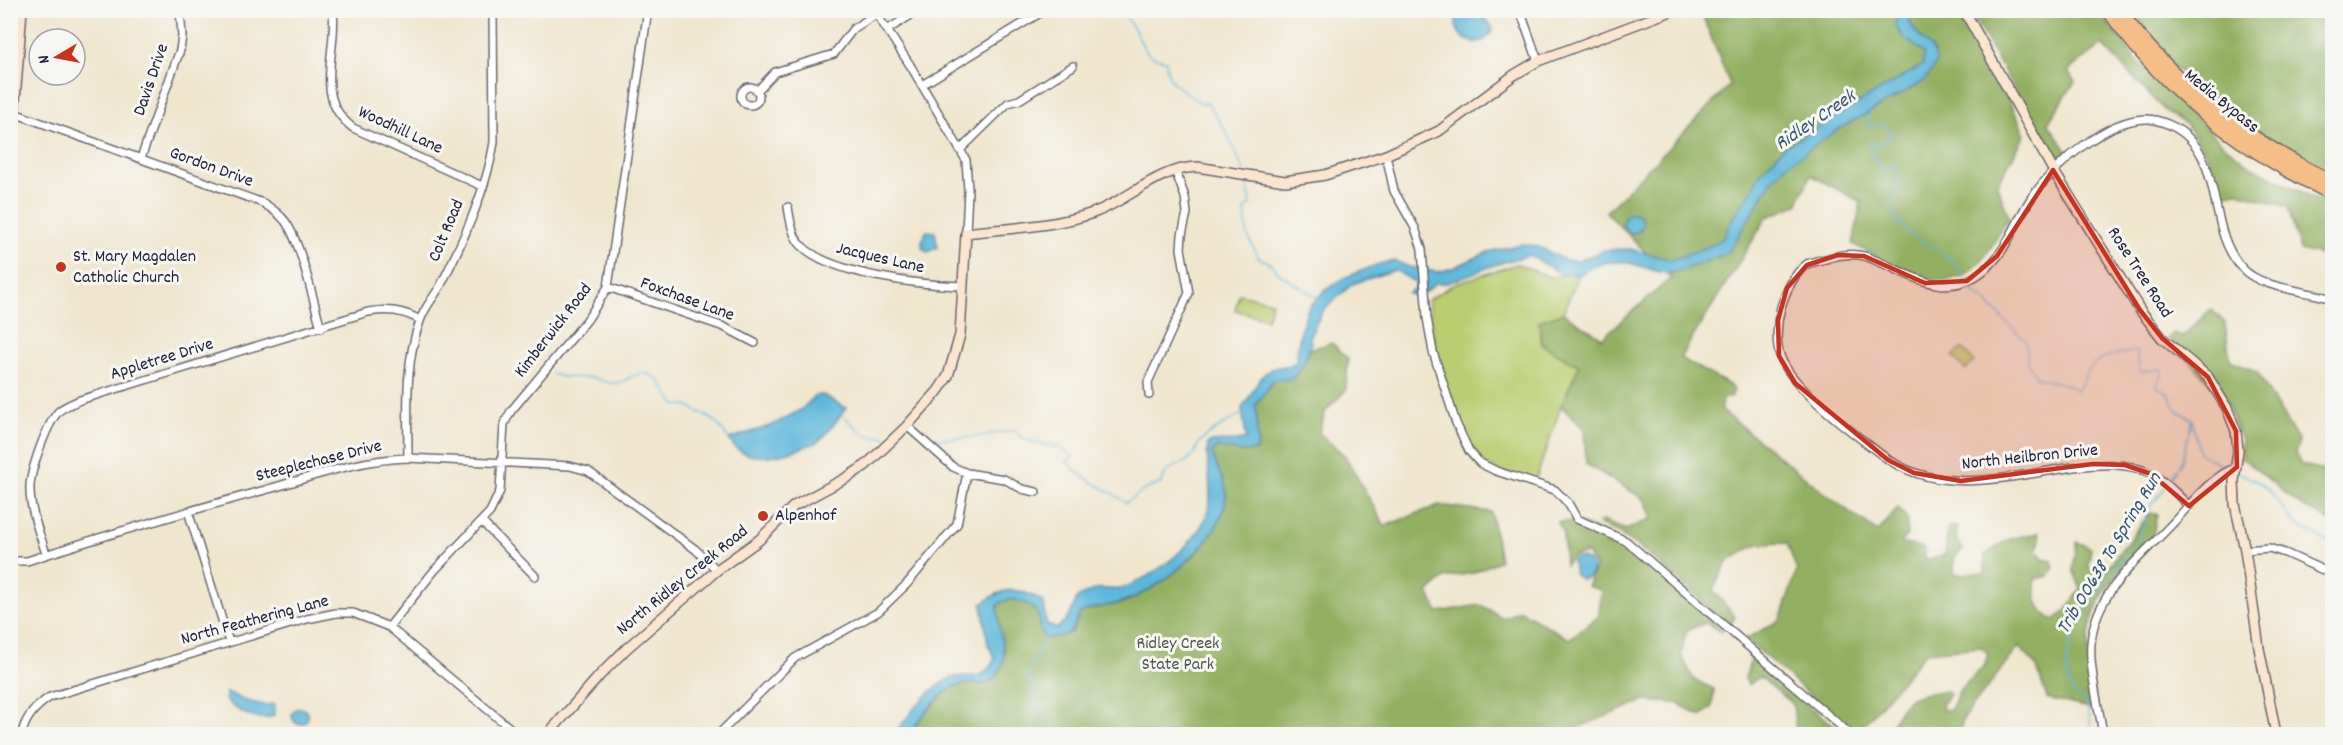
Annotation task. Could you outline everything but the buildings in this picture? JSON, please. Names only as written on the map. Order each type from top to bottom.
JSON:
[{"type":"highway","name":"Media Bypass","points":[[2108,10],[2152,66],[2201,113],[2255,153],[2332,194]]},
{"type":"highway","name":"Media Bypass","points":[[2119,10],[2159,59],[2207,105],[2261,143],[2332,181]]},
{"type":"street","points":[[12,118],[22,10]]},
{"type":"street","name":"Davis Drive","points":[[141,158],[180,50],[182,36],[180,10]]},
{"type":"street","name":"Woodhill Lane","points":[[333,10],[330,97],[336,112],[343,121],[353,128],[482,186]]},
{"type":"street","name":"Colt Road","points":[[408,458],[410,356],[420,320],[441,285],[491,162],[494,142],[493,10]]},
{"type":"street","name":"Kimberwick Road","points":[[390,627],[434,571],[483,523],[500,491],[504,424],[511,411],[587,320],[608,287],[647,16],[650,10]]},
{"type":"street","points":[[887,30],[919,10]]},
{"type":"street","points":[[1520,10],[1538,61]]},
{"type":"street","points":[[757,91],[775,72],[834,54],[853,29],[875,12],[922,85],[966,160],[968,170],[966,233],[1062,222],[1078,218],[1097,211],[1175,170],[1197,167],[1244,176],[1292,181],[1325,175],[1386,155],[1439,131],[1514,75],[1538,61],[1674,10]]},
{"type":"street","name":"Rose Tree Road","points":[[1964,10],[2054,170],[2140,310],[2162,338],[2208,377],[2227,408],[2236,431],[2238,450],[2234,481],[2235,504],[2245,550],[2259,648],[2276,735]]},
{"type":"street","points":[[922,85],[1040,13]]},
{"type":"street","points":[[961,149],[1008,103],[1019,100],[1073,66]]},
{"type":"street","name":"Gordon Drive","points":[[12,118],[141,158],[263,203],[284,218],[294,238],[321,328]]},
{"type":"street","name":"North Heilbron Drive","points":[[2189,506],[2173,490],[2151,474],[2125,465],[2093,464],[1988,480],[1962,481],[1914,473],[1888,460],[1795,383],[1779,356],[1778,320],[1787,288],[1807,265],[1838,255],[1864,256],[1925,283],[1947,285],[1967,281],[1984,271],[1997,256],[2013,234],[2031,199],[2054,170],[2106,130],[2127,122],[2146,119],[2182,131],[2198,146],[2206,164],[2222,231],[2230,251],[2241,268],[2258,280],[2332,299]]},
{"type":"street","points":[[1386,155],[1394,191],[1415,228],[1422,249],[1427,318],[1442,383],[1455,423],[1469,451],[1480,463],[1496,471],[1554,490],[1568,503],[1577,519],[1626,541],[1850,735]]},
{"type":"street","points":[[1149,395],[1148,382],[1189,293],[1181,249],[1187,213],[1185,197],[1175,170]]},
{"type":"street","name":"Jacques Lane","points":[[788,207],[799,244],[813,256],[832,266],[927,285],[963,286]]},
{"type":"street","name":"North Ridley Creek Road","points":[[548,735],[627,648],[717,570],[759,540],[794,506],[849,477],[866,465],[907,426],[938,391],[948,376],[960,335],[966,233]]},
{"type":"street","name":"Foxchase Lane","points":[[608,287],[724,327],[755,343]]},
{"type":"street","name":"Appletree Drive","points":[[46,554],[30,500],[29,488],[49,427],[61,410],[80,400],[368,312],[384,310],[405,312],[420,320]]},
{"type":"street","points":[[907,426],[953,467],[967,473],[1004,479],[1022,489],[1036,492]]},
{"type":"street","name":"Steeplechase Drive","points":[[10,561],[27,561],[188,511],[354,465],[382,459],[408,458],[570,466],[588,471],[695,549],[717,570]]},
{"type":"street","points":[[2103,735],[2091,645],[2102,602],[2117,582],[2189,506],[2218,478],[2237,467]]},
{"type":"street","points":[[719,735],[795,658],[878,612],[906,585],[957,524],[967,473]]},
{"type":"street","points":[[188,511],[229,642]]},
{"type":"street","points":[[483,523],[535,576]]},
{"type":"street","points":[[2245,550],[2269,548],[2332,574]]},
{"type":"street","name":"North Feathering Lane","points":[[22,735],[30,714],[50,697],[336,612],[353,613],[390,627],[518,735]]},
{"type":"highlighted area","points":[[2053,170],[2140,310],[2162,338],[2208,377],[2236,431],[2237,467],[2189,506],[2151,474],[2125,465],[2093,464],[1961,481],[1914,473],[1888,460],[1795,383],[1779,356],[1778,320],[1787,288],[1807,265],[1838,255],[1864,256],[1925,283],[1967,281],[1997,256]]},
{"type":"green space","points":[[1704,11],[1959,11],[2018,118],[2025,135],[1997,185],[2009,217],[1983,259],[1972,270],[1958,278],[1943,280],[1927,279],[1896,267],[1853,244],[1861,202],[1811,175],[1797,205],[1767,217],[1680,358],[1728,384],[1734,390],[1731,397],[1722,399],[1722,411],[1840,505],[1878,532],[1898,508],[1907,518],[1907,535],[1901,543],[1924,548],[1926,560],[1945,555],[1948,527],[1957,527],[1956,539],[1963,549],[1954,558],[1954,574],[1985,573],[1985,555],[2009,539],[2039,533],[2037,550],[2044,560],[2051,559],[2054,567],[2049,576],[2035,579],[2037,598],[2044,612],[2054,620],[2066,611],[2081,589],[2073,570],[2077,542],[2091,548],[2088,565],[2099,579],[2150,513],[2157,514],[2149,542],[2103,594],[2091,625],[2090,674],[2096,710],[2047,698],[2036,665],[2019,647],[1964,717],[1959,734],[1891,734],[1887,732],[1904,704],[1915,696],[1948,691],[1950,695],[1942,703],[1943,710],[1951,710],[1959,691],[1985,665],[1988,653],[1981,647],[1926,652],[1861,728],[1849,730],[1746,639],[1780,620],[1797,571],[1787,543],[1757,544],[1727,562],[1713,590],[1735,617],[1729,627],[1651,556],[1598,523],[1603,521],[1626,530],[1652,518],[1644,499],[1586,464],[1584,429],[1561,406],[1579,366],[1542,344],[1539,321],[1563,313],[1602,338],[1671,278],[1606,212],[1730,85],[1702,14]]},
{"type":"green space","points":[[1970,11],[2100,11],[2138,62],[2224,145],[2252,167],[2332,207],[2332,258],[2300,250],[2288,207],[2238,192],[2218,196],[2206,153],[2186,125],[2163,109],[2102,45],[2068,71],[2075,82],[2048,123],[2070,155],[2063,158],[2048,148]]},
{"type":"green space","points":[[2126,11],[2332,11],[2332,174],[2286,150],[2222,107],[2164,56]]},
{"type":"green space","points":[[1517,264],[1550,277],[1572,274],[1578,276],[1563,313],[1539,321],[1542,344],[1579,366],[1561,406],[1535,482],[1486,464],[1473,451],[1462,434],[1445,389],[1428,300],[1454,284]]},
{"type":"green space","points":[[1239,294],[1272,302],[1267,319],[1235,310]]},
{"type":"green space","points":[[2211,309],[2225,323],[2230,360],[2257,372],[2299,442],[2295,453],[2301,465],[2332,472],[2332,522],[2300,505],[2242,458],[2241,440],[2226,400],[2168,338],[2174,333],[2182,337]]},
{"type":"green space","name":"Ridley Creek State Park","points":[[1332,343],[1348,359],[1346,390],[1325,412],[1319,433],[1345,456],[1385,526],[1439,505],[1491,512],[1500,560],[1473,573],[1444,578],[1428,593],[1438,612],[1480,605],[1504,618],[1520,610],[1569,639],[1599,616],[1601,590],[1587,586],[1596,566],[1587,554],[1574,555],[1565,565],[1563,534],[1558,522],[1576,522],[1594,528],[1634,552],[1654,568],[1723,632],[1705,623],[1686,631],[1681,655],[1694,680],[1714,689],[1712,707],[1701,716],[1677,703],[1643,701],[1577,728],[1572,734],[911,734],[929,709],[952,688],[966,684],[981,685],[1005,652],[1000,635],[998,605],[1008,600],[1019,601],[1038,613],[1040,630],[1072,632],[1080,613],[1125,602],[1174,573],[1205,543],[1224,508],[1225,486],[1212,452],[1218,447],[1243,451],[1258,446],[1256,404],[1274,380],[1301,369],[1309,349]]},
{"type":"green space","points":[[1962,348],[1974,362],[1965,370],[1953,356]]},
{"type":"green space","points":[[1748,652],[1801,700],[1835,726],[1825,734],[1796,734],[1793,704],[1760,677],[1748,685],[1745,678],[1751,660]]},
{"type":"water","points":[[1469,11],[1483,17],[1493,29],[1488,37],[1481,41],[1467,40],[1457,29],[1458,12]]},
{"type":"water","points":[[1900,11],[1914,11],[1909,18],[1913,27],[1935,55],[1936,63],[1931,72],[1921,83],[1839,129],[1785,166],[1772,181],[1729,251],[1724,254],[1667,273],[1623,262],[1608,262],[1593,267],[1578,276],[1563,275],[1529,255],[1497,264],[1447,283],[1436,283],[1427,291],[1414,295],[1408,294],[1418,284],[1395,270],[1352,284],[1322,312],[1310,336],[1311,345],[1301,369],[1291,379],[1274,380],[1256,404],[1258,446],[1255,451],[1241,452],[1218,447],[1212,452],[1225,486],[1224,508],[1205,542],[1190,558],[1157,585],[1140,594],[1119,603],[1080,613],[1071,630],[1060,637],[1045,638],[1040,630],[1038,613],[1029,606],[1013,600],[1003,602],[998,605],[998,613],[1004,655],[1001,668],[996,676],[986,683],[954,687],[942,695],[930,708],[911,734],[895,734],[918,704],[939,685],[954,677],[978,676],[989,667],[995,658],[988,645],[982,604],[990,598],[1012,590],[1027,593],[1044,602],[1046,623],[1056,629],[1069,617],[1077,598],[1103,588],[1120,589],[1133,584],[1161,567],[1186,546],[1204,520],[1209,507],[1208,443],[1246,439],[1242,408],[1258,381],[1267,372],[1296,362],[1300,332],[1308,308],[1324,291],[1346,277],[1379,264],[1395,261],[1409,267],[1437,272],[1453,268],[1488,252],[1522,244],[1537,246],[1565,260],[1578,261],[1605,250],[1630,249],[1672,260],[1712,245],[1724,237],[1731,221],[1748,197],[1761,172],[1784,147],[1923,65],[1924,53],[1902,36],[1895,24]]},
{"type":"water","points":[[1633,213],[1640,216],[1643,223],[1640,230],[1633,233],[1626,230],[1623,223],[1626,216]]},
{"type":"water","points":[[927,231],[935,232],[938,247],[928,252],[923,249],[922,244]]},
{"type":"water","points":[[823,395],[846,408],[827,434],[814,444],[780,454],[760,456],[742,452],[729,439],[773,425],[802,409],[815,396]]},
{"type":"water","points":[[1576,557],[1585,559],[1593,565],[1592,573],[1588,578],[1581,579],[1575,575],[1572,561]]},
{"type":"water","points":[[227,692],[243,700],[264,705],[275,704],[274,715],[262,718],[241,712],[225,699]]},
{"type":"water","points":[[300,708],[306,710],[308,716],[306,722],[300,724],[294,722],[292,716],[294,710]]},
{"type":"waterway","points":[[1122,10],[1148,53],[1166,60],[1172,82],[1200,103],[1208,103],[1226,132],[1244,171]]},
{"type":"waterway","points":[[1870,112],[1867,122],[1871,128],[1876,124],[1886,126],[1892,134],[1879,147],[1872,142],[1869,149],[1883,171],[1895,165],[1900,184],[1890,206],[1896,218],[1911,234],[1955,263],[1965,280]]},
{"type":"waterway","points":[[1246,179],[1251,204],[1245,210],[1247,234],[1258,257],[1271,264],[1281,275],[1318,298]]},
{"type":"waterway","points":[[1967,284],[2026,340],[2028,363],[2037,378],[2065,384],[2077,390],[2096,362],[2106,357],[2136,351],[2140,372],[2161,369],[2162,376],[2156,386],[2169,394],[2177,410],[2192,419],[2200,454],[2228,467]]},
{"type":"waterway","points":[[552,374],[617,383],[639,374],[648,374],[661,383],[676,405],[686,405],[715,421],[729,439]]},
{"type":"waterway","points":[[929,437],[940,439],[975,437],[1016,430],[1019,436],[1032,442],[1059,447],[1073,457],[1067,461],[1080,474],[1126,503],[1144,490],[1162,483],[1170,469],[1193,456],[1203,439],[1244,412]]},
{"type":"waterway","points":[[841,414],[865,434],[883,436],[887,439]]},
{"type":"waterway","name":"Trib 00638 To Spring Run","points":[[2169,481],[2182,461],[2192,419]]},
{"type":"waterway","points":[[2240,473],[2268,489],[2295,524],[2332,544]]},
{"type":"waterway","name":"Trib 00638 To Spring Run","points":[[2093,734],[2086,701],[2078,697],[2071,689],[2068,678],[2067,660],[2071,642],[2089,605],[2139,537],[2148,510],[2165,488]]},
{"type":"waterway","points":[[1045,638],[1027,675],[1037,699],[1037,708],[1046,722],[1059,734]]},
{"type":"place","name":"St. Mary Magdalen Catholic Church","points":[[61,267]]},
{"type":"place","name":"Alpenhof","points":[[763,516]]},
{"type":"water label","name":"Ridley Creek","points":[[1816,121]]}]
